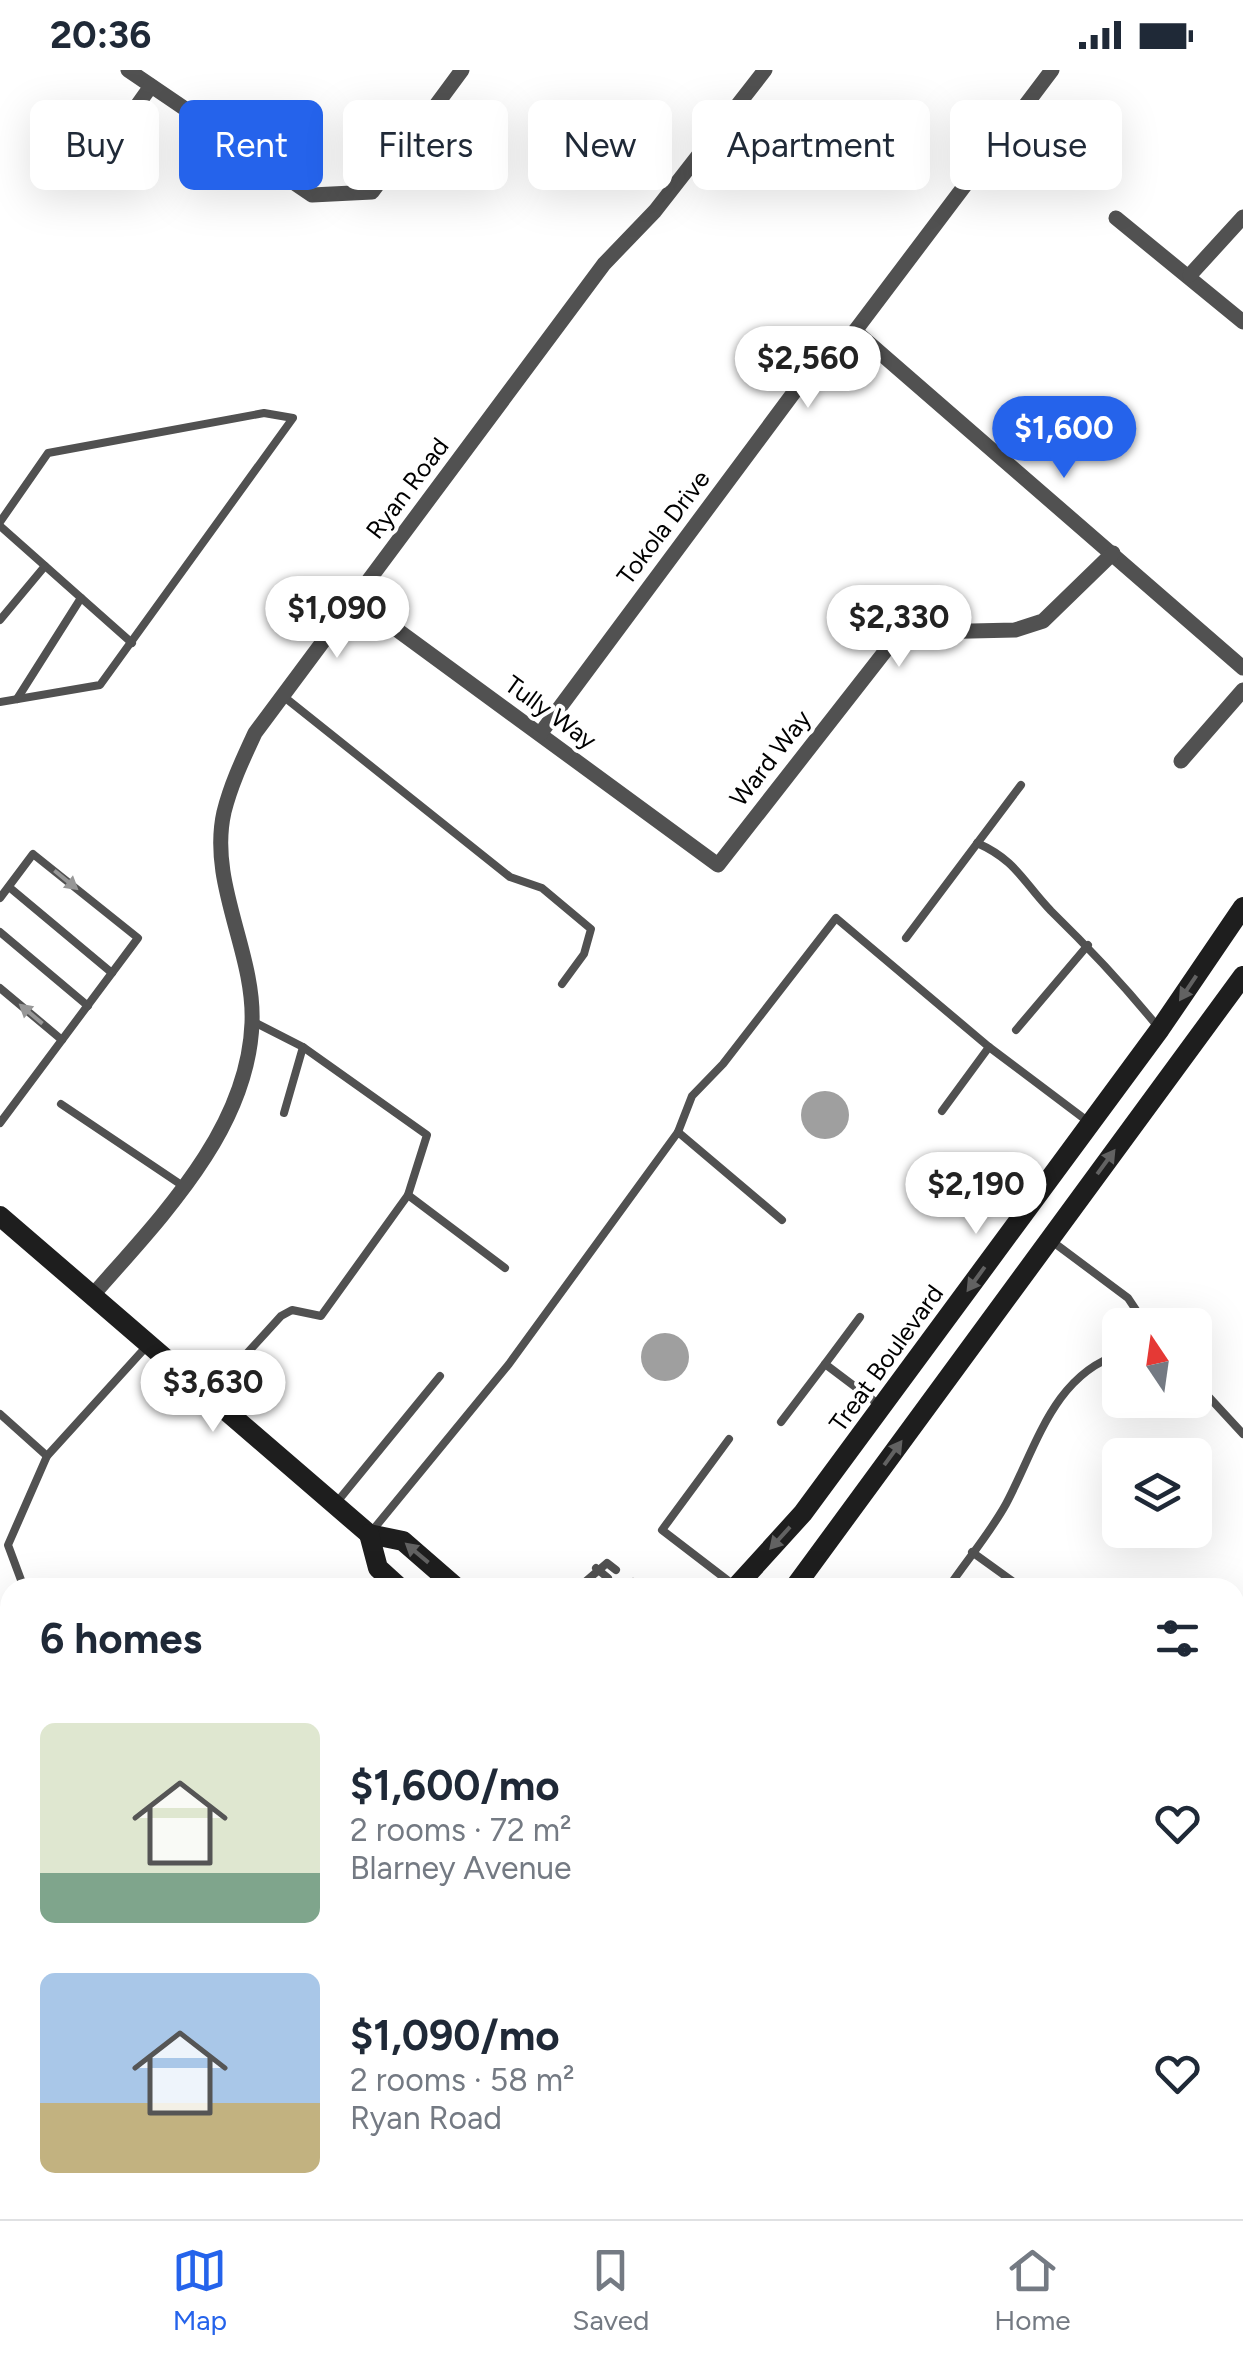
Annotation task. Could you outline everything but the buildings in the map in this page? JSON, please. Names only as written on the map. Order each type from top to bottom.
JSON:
[{"type":"main road","name":"Treat Boulevard","points":[[744,1578],[803,1513],[882,1407],[1160,1029],[1243,907]]},
{"type":"main road","points":[[801,1578],[1243,976]]},
{"type":"main road","points":[[0,1216],[369,1534],[403,1542],[446,1578]]},
{"type":"main road","points":[[369,1534],[378,1568],[389,1578]]},
{"type":"street","points":[[128,70],[312,195],[372,192],[462,70]]},
{"type":"street","name":"Ryan Road","points":[[92,1296],[184,1186],[233,1112],[246,1068],[252,1022],[250,978],[226,879],[223,815],[255,733],[604,264],[655,211],[765,70]]},
{"type":"street","name":"Tokola Drive","points":[[540,734],[795,391],[855,331],[1052,70]]},
{"type":"street","points":[[141,100],[151,86]]},
{"type":"street","points":[[1190,276],[1243,217]]},
{"type":"street","points":[[1116,218],[1243,322]]},
{"type":"street","points":[[855,331],[1243,668]]},
{"type":"street","name":"Ward Way","points":[[718,865],[890,645],[928,632],[1015,630],[1043,621],[1113,553]]},
{"type":"street","name":"Tully Way","points":[[355,599],[718,865]]},
{"type":"street","points":[[1181,761],[1243,690]]},
{"type":"lane","points":[[0,702],[100,685],[132,644],[294,418],[264,413],[48,453],[0,524],[132,644]]},
{"type":"lane","points":[[0,620],[44,566]]},
{"type":"lane","points":[[17,699],[81,598]]},
{"type":"lane","points":[[283,696],[510,878],[542,888],[591,929],[584,954],[562,984]]},
{"type":"lane","points":[[906,938],[1021,785]]},
{"type":"lane","points":[[977,843],[1005,855],[1160,1029]]},
{"type":"lane","points":[[0,898],[33,854],[138,938],[0,1122]]},
{"type":"lane","points":[[9,887],[112,973]]},
{"type":"lane","points":[[369,1534],[509,1364],[678,1132],[692,1096],[723,1064],[836,918],[990,1047],[1090,1123]]},
{"type":"lane","points":[[0,932],[88,1006]]},
{"type":"lane","points":[[1016,1030],[1088,945]]},
{"type":"lane","points":[[0,988],[62,1040]]},
{"type":"lane","points":[[208,1397],[280,1316],[292,1310],[321,1316],[408,1195],[427,1136],[303,1048],[252,1022]]},
{"type":"lane","points":[[942,1110],[990,1047]]},
{"type":"lane","points":[[284,1113],[303,1048]]},
{"type":"lane","points":[[62,1104],[184,1186]]},
{"type":"lane","points":[[678,1132],[782,1220]]},
{"type":"lane","points":[[408,1195],[505,1268]]},
{"type":"lane","points":[[1050,1239],[1128,1298],[1135,1308]]},
{"type":"lane","points":[[780,1422],[860,1317]]},
{"type":"lane","points":[[20,1578],[8,1544],[47,1456],[148,1346]]},
{"type":"lane","points":[[955,1578],[1005,1506],[1058,1400],[1094,1362],[1102,1360]]},
{"type":"lane","points":[[825,1364],[882,1407]]},
{"type":"lane","points":[[334,1505],[440,1376]]},
{"type":"lane","points":[[1212,1400],[1243,1434]]},
{"type":"lane","points":[[0,1414],[47,1456]]},
{"type":"lane","points":[[724,1578],[662,1530],[729,1439]]},
{"type":"lane","points":[[972,1552],[1008,1578]]},
{"type":"lane","points":[[587,1578],[607,1563],[616,1570]]},
{"type":"lane","points":[[596,1568],[608,1578]]},
{"type":"shaded area","points":[[825,1091],[842,1098],[849,1115],[842,1132],[825,1139],[808,1132],[801,1115],[808,1098]]},
{"type":"shaded area","points":[[665,1333],[682,1340],[689,1357],[682,1374],[665,1381],[648,1374],[641,1357],[648,1340]]}]
